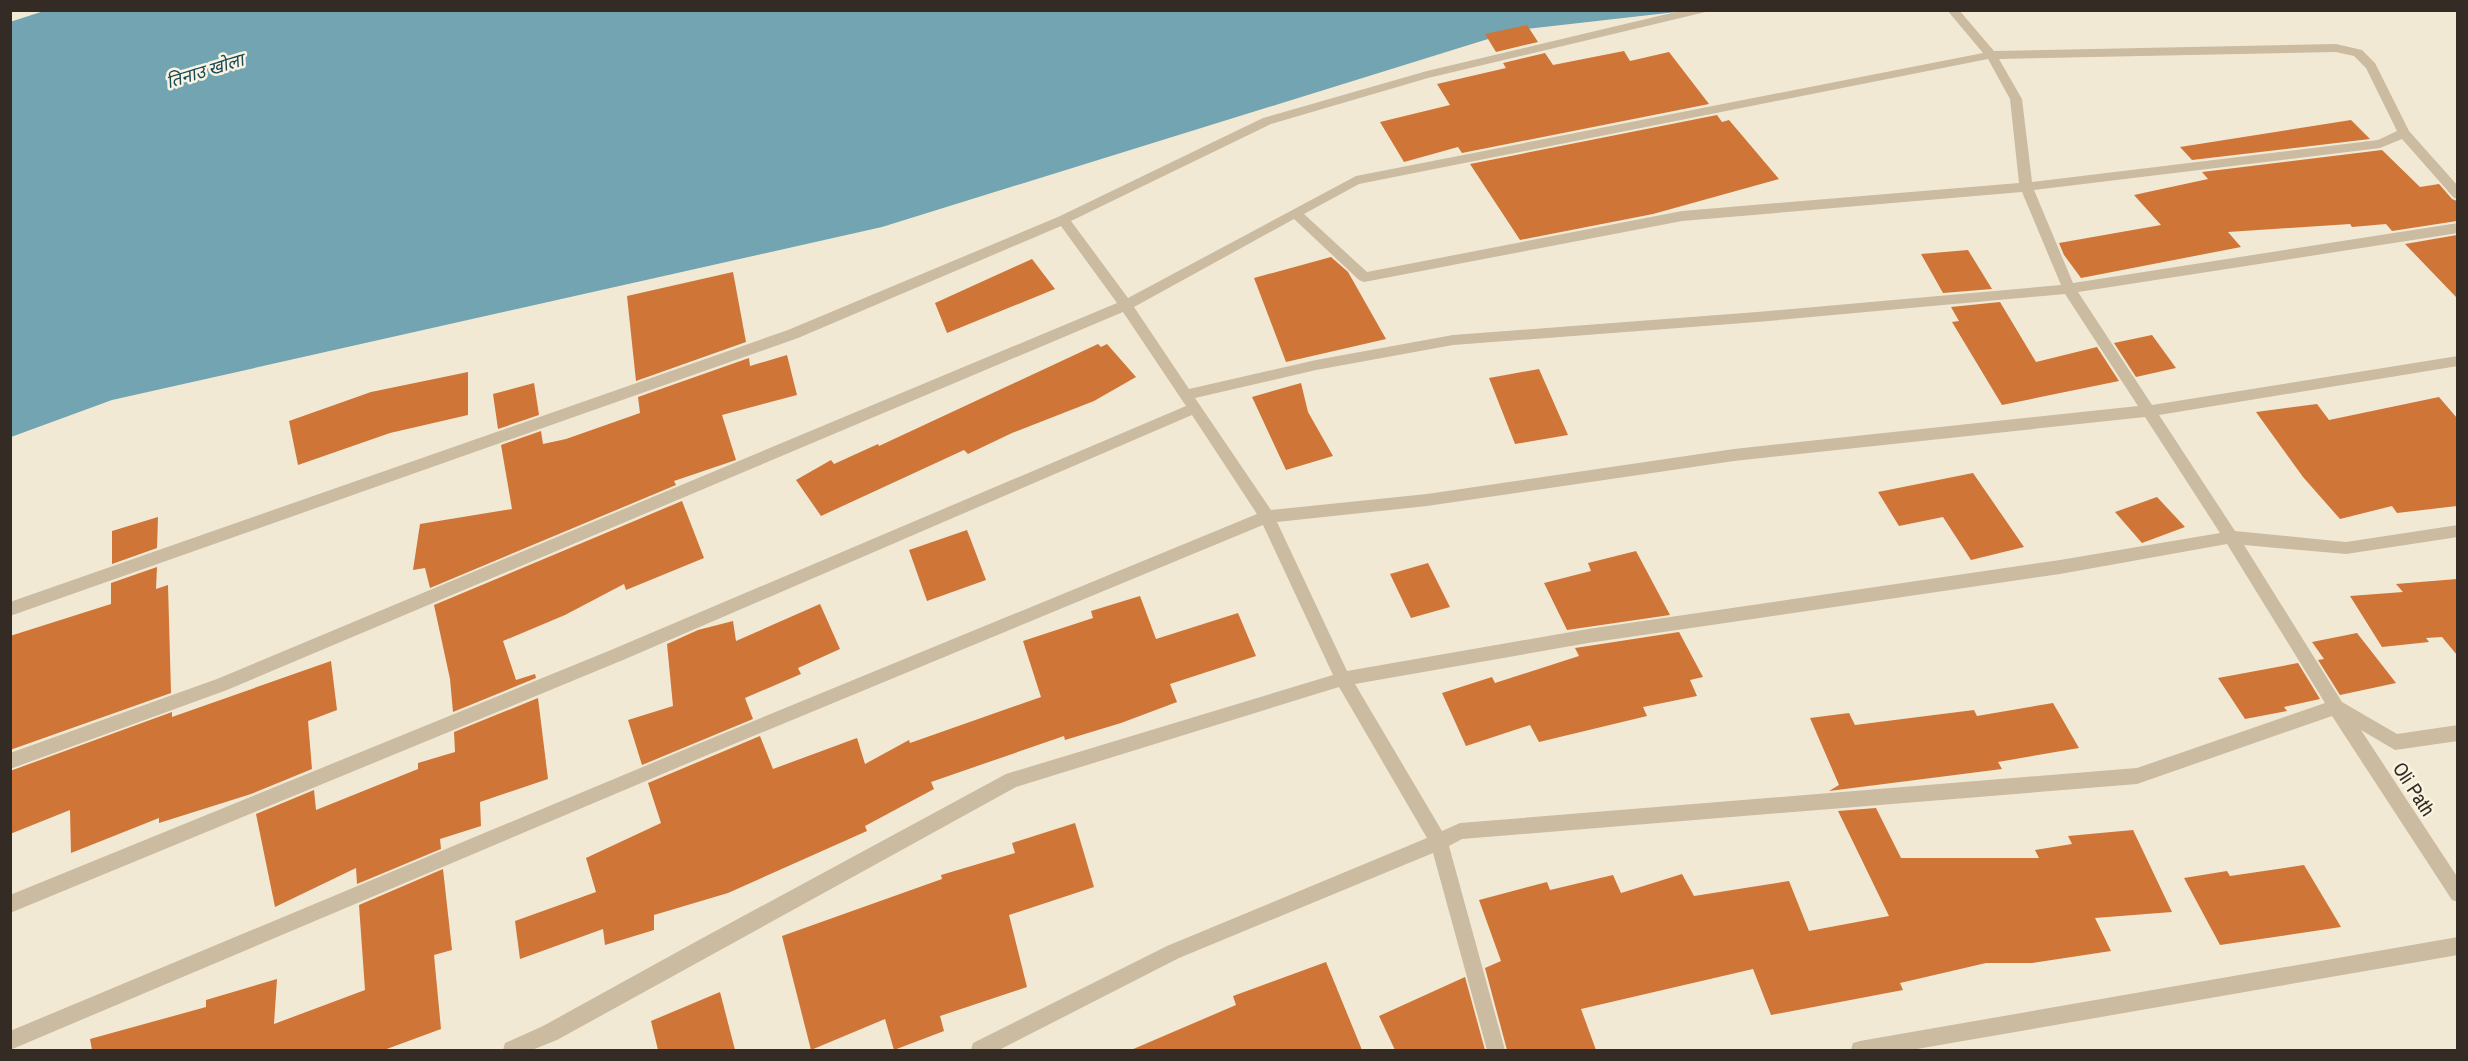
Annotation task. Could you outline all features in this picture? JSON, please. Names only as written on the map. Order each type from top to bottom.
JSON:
[{"type":"street","points":[[10,609],[793,334],[1063,220],[1267,121],[1427,75],[1709,10]]},
{"type":"street","name":"Oli Path","points":[[1952,10],[1991,55],[2016,99],[2026,187],[2069,289],[2231,537],[2457,894]]},
{"type":"street","points":[[10,761],[221,685],[1126,305],[1356,180],[1991,55],[2336,48],[2358,53],[2371,66],[2404,133],[2457,195]]},
{"type":"street","points":[[1295,213],[1364,277],[1682,216],[2026,187],[2380,144],[2404,133]]},
{"type":"street","points":[[1063,220],[1126,305],[1267,517],[1343,679],[1439,842],[1496,1050]]},
{"type":"street","points":[[1185,394],[1316,365],[1453,340],[1757,317],[2069,289],[2457,228]]},
{"type":"street","points":[[10,1041],[688,755],[1267,517],[1428,500],[1734,455],[2147,411],[2457,361]]},
{"type":"street","points":[[10,904],[617,655],[1195,408]]},
{"type":"street","points":[[512,1050],[550,1034],[705,946],[1012,780],[1343,679],[1588,636],[2060,567],[2231,537],[2346,548],[2457,531]]},
{"type":"street","points":[[980,1050],[1173,952],[1439,842],[1460,831],[2137,776],[2336,706],[2395,742],[2457,733]]},
{"type":"street","points":[[1860,1050],[2457,946]]},
{"type":"water","name":"तिनाउ खोला","points":[[47,10],[1685,11],[1517,30],[882,227],[112,400],[11,437],[10,22]]},
{"type":"building","points":[[1527,25],[1538,42],[1496,52],[1485,34]]},
{"type":"building","points":[[1624,51],[1630,61],[1669,52],[1709,104],[1462,153],[1458,147],[1404,162],[1380,122],[1450,105],[1437,84],[1506,68],[1503,63],[1545,53],[1553,65]]},
{"type":"building","points":[[1717,115],[1722,122],[1729,120],[1779,179],[1653,214],[1520,240],[1470,164]]},
{"type":"building","points":[[2351,120],[2370,139],[2192,160],[2180,147]]},
{"type":"building","points":[[2382,150],[2420,187],[2439,184],[2452,199],[2457,201],[2457,221],[2392,231],[2386,224],[2352,227],[2350,224],[2228,232],[2241,247],[2081,278],[2064,255],[2059,243],[2161,225],[2134,195],[2208,179],[2202,172]]},
{"type":"building","points":[[2457,235],[2457,298],[2405,244]]},
{"type":"building","points":[[1968,250],[1992,289],[1943,293],[1921,254]]},
{"type":"building","points":[[1331,257],[1348,272],[1386,339],[1286,362],[1254,278]]},
{"type":"building","points":[[1032,259],[1055,289],[947,333],[935,303]]},
{"type":"building","points":[[733,272],[746,342],[636,381],[627,296]]},
{"type":"building","points":[[2000,302],[2036,362],[2097,347],[2119,381],[2002,405],[1952,322],[1959,321],[1951,307]]},
{"type":"building","points":[[2152,335],[2176,368],[2136,377],[2114,343]]},
{"type":"building","points":[[1098,344],[1101,347],[1107,344],[1136,377],[1094,401],[1012,433],[968,454],[964,450],[821,516],[796,480],[831,460],[834,464],[878,444],[879,446]]},
{"type":"building","points":[[787,355],[797,395],[722,415],[736,460],[674,481],[676,485],[430,588],[425,568],[413,570],[420,524],[512,509],[501,445],[541,431],[543,444],[566,439],[640,413],[638,397],[749,358],[750,366]]},
{"type":"building","points":[[1539,369],[1568,435],[1515,444],[1489,378]]},
{"type":"building","points":[[468,372],[468,415],[390,433],[298,465],[289,421],[371,392]]},
{"type":"building","points":[[534,383],[539,415],[498,429],[493,394]]},
{"type":"building","points":[[1301,383],[1308,412],[1333,456],[1286,470],[1252,397]]},
{"type":"building","points":[[2439,397],[2457,418],[2457,506],[2397,513],[2392,506],[2340,519],[2303,477],[2256,412],[2317,404],[2329,420]]},
{"type":"building","points":[[1973,473],[2024,547],[1971,560],[1943,517],[1899,526],[1878,492]]},
{"type":"building","points":[[2157,497],[2185,527],[2142,543],[2115,512]]},
{"type":"building","points":[[682,501],[704,558],[626,590],[624,584],[565,615],[503,641],[516,680],[535,674],[536,678],[453,712],[450,679],[434,605]]},
{"type":"building","points":[[158,517],[157,548],[112,564],[112,531]]},
{"type":"building","points":[[967,530],[986,580],[927,601],[909,550]]},
{"type":"building","points":[[1636,551],[1670,615],[1567,630],[1544,583],[1591,571],[1588,563]]},
{"type":"building","points":[[1428,563],[1450,607],[1411,618],[1390,574]]},
{"type":"building","points":[[157,567],[156,589],[168,585],[171,693],[10,750],[10,636],[111,604],[111,583]]},
{"type":"building","points":[[2457,579],[2457,655],[2442,637],[2426,638],[2429,642],[2382,647],[2350,596],[2403,592],[2396,584]]},
{"type":"building","points":[[1140,596],[1156,639],[1238,613],[1256,656],[1170,684],[1177,702],[1121,723],[1065,740],[1064,736],[931,782],[934,789],[865,826],[867,831],[728,893],[654,915],[654,930],[605,945],[603,929],[520,959],[515,921],[596,892],[586,858],[661,823],[648,783],[760,736],[773,769],[857,738],[865,764],[909,740],[910,743],[1041,697],[1023,641],[1093,618],[1091,611]]},
{"type":"building","points":[[820,604],[840,649],[798,668],[801,674],[745,698],[753,719],[642,765],[628,720],[673,706],[667,644],[698,630],[733,621],[736,641]]},
{"type":"building","points":[[1679,632],[1703,677],[1690,680],[1697,696],[1643,707],[1647,716],[1539,742],[1530,725],[1466,746],[1442,693],[1492,677],[1495,683],[1579,656],[1575,648]]},
{"type":"building","points":[[2357,633],[2396,683],[2340,695],[2318,660],[2324,659],[2312,642]]},
{"type":"building","points":[[331,661],[337,710],[308,721],[312,769],[251,794],[159,823],[159,818],[71,853],[70,810],[10,834],[10,771],[172,712],[172,717]]},
{"type":"building","points":[[2298,663],[2320,699],[2284,707],[2287,711],[2245,719],[2218,678]]},
{"type":"building","points":[[538,698],[548,779],[480,802],[481,826],[440,839],[441,849],[357,884],[356,868],[275,907],[256,814],[314,790],[316,810],[418,769],[418,763],[455,752],[454,732]]},
{"type":"building","points":[[2053,703],[2079,748],[1998,762],[2002,769],[1829,791],[1839,785],[1810,718],[1849,713],[1855,725],[1974,710],[1977,716]]},
{"type":"building","points":[[1876,808],[1901,858],[2039,858],[2035,850],[2072,844],[2068,836],[2133,830],[2172,912],[2095,918],[2111,951],[2032,963],[1986,963],[1900,983],[1903,990],[1771,1015],[1753,969],[1581,1009],[1596,1050],[1507,1050],[1485,968],[1501,961],[1479,900],[1547,882],[1550,890],[1613,875],[1621,893],[1682,874],[1694,896],[1789,881],[1809,931],[1889,916],[1838,811]]},
{"type":"building","points":[[1075,823],[1094,887],[1009,915],[1027,987],[940,1016],[944,1031],[894,1050],[885,1019],[811,1050],[782,936],[942,879],[941,875],[1015,853],[1012,843]]},
{"type":"building","points":[[2304,865],[2341,927],[2220,945],[2184,878],[2227,871],[2230,876]]},
{"type":"building","points":[[443,869],[452,950],[434,955],[441,1029],[384,1050],[92,1050],[90,1039],[206,1007],[206,1000],[277,979],[274,1024],[365,990],[359,905]]},
{"type":"building","points":[[1326,962],[1362,1050],[1131,1050],[1236,1005],[1233,996]]},
{"type":"building","points":[[1465,977],[1485,1050],[1395,1050],[1379,1016]]},
{"type":"building","points":[[720,992],[735,1050],[658,1050],[651,1021]]}]
